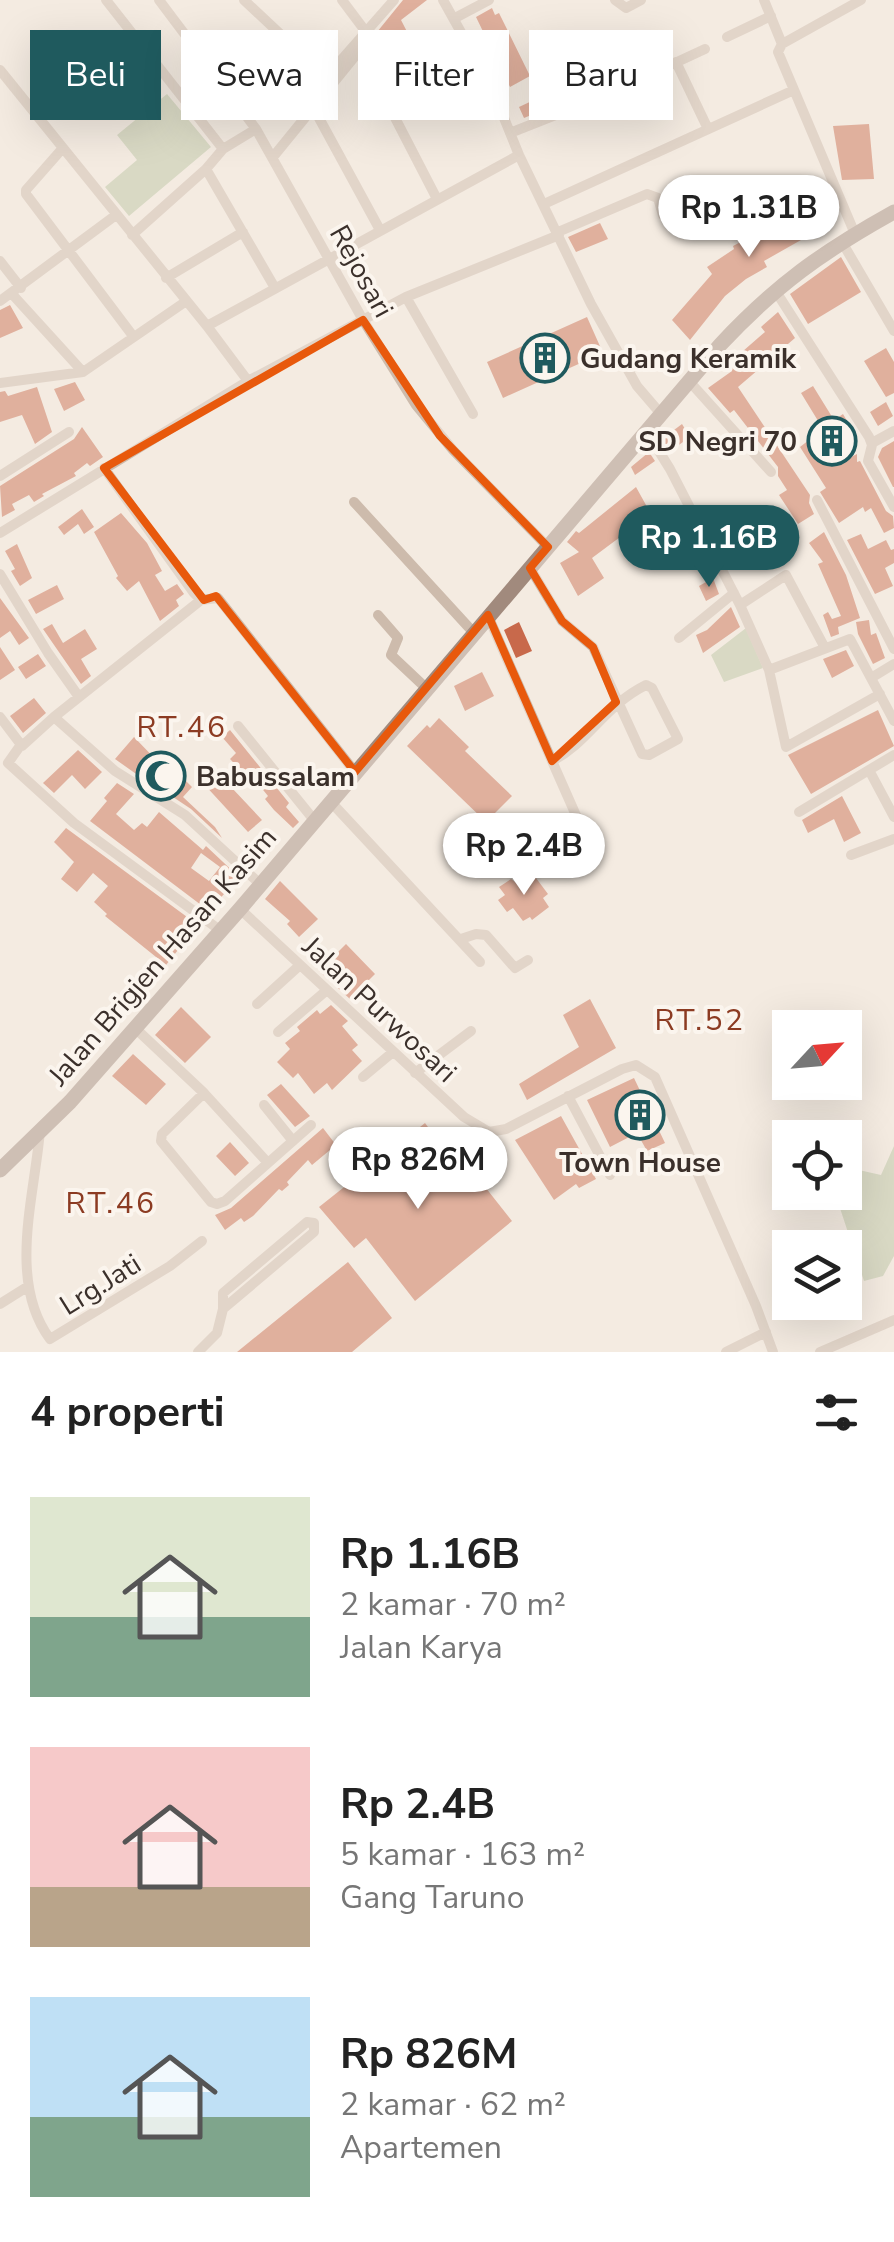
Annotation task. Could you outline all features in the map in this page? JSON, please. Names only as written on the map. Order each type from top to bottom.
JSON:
[{"type":"street","points":[[106,0],[131,30]]},
{"type":"street","name":"Rejosari","points":[[160,0],[182,30]]},
{"type":"street","points":[[244,0],[276,30]]},
{"type":"street","points":[[342,0],[364,30]]},
{"type":"street","points":[[368,30],[394,0]]},
{"type":"street","points":[[443,0],[462,30]]},
{"type":"street","points":[[455,18],[489,0]]},
{"type":"street","points":[[616,0],[626,8],[641,0]]},
{"type":"street","points":[[764,0],[782,44]]},
{"type":"street","points":[[861,0],[782,44],[778,52],[848,238],[894,330]]},
{"type":"street","points":[[727,37],[770,16]]},
{"type":"street","points":[[338,64],[358,41]]},
{"type":"street","points":[[510,134],[606,95],[705,48]]},
{"type":"street","points":[[338,76],[358,52]]},
{"type":"street","points":[[676,62],[708,129]]},
{"type":"street","points":[[161,68],[223,150]]},
{"type":"street","points":[[0,70],[248,381]]},
{"type":"street","points":[[544,204],[794,90]]},
{"type":"street","name":"Rejosari","points":[[250,120],[416,405],[440,436],[548,548]]},
{"type":"street","points":[[274,157],[302,120]]},
{"type":"street","points":[[319,120],[380,230]]},
{"type":"street","points":[[395,120],[436,199]]},
{"type":"street","points":[[504,120],[591,304],[630,374],[661,414]]},
{"type":"street","points":[[132,235],[223,150],[256,129]]},
{"type":"street","points":[[62,149],[26,190],[29,201],[134,336]]},
{"type":"street","points":[[206,326],[519,154]]},
{"type":"street","points":[[206,169],[274,288]]},
{"type":"street","points":[[0,533],[248,381],[406,297],[647,194],[658,198],[663,215]]},
{"type":"street","name":"Jalan Brigjen Hasan Kasim","points":[[0,1170],[70,1102],[221,931],[689,381],[774,289],[894,212]]},
{"type":"street","points":[[0,301],[116,215]]},
{"type":"street","points":[[166,278],[243,232]]},
{"type":"street","points":[[0,261],[16,291],[83,372]]},
{"type":"street","points":[[774,289],[872,442]]},
{"type":"street","points":[[406,297],[474,414]]},
{"type":"street","points":[[0,383],[83,372],[185,302]]},
{"type":"street","points":[[689,381],[771,472]]},
{"type":"street","points":[[894,431],[872,442],[867,458],[894,507]]},
{"type":"street","points":[[0,476],[70,432]]},
{"type":"street","points":[[647,432],[670,469],[770,670],[786,747],[880,694]]},
{"type":"street","points":[[104,468],[201,600]]},
{"type":"street","points":[[817,500],[894,649]]},
{"type":"street","points":[[354,502],[474,632]]},
{"type":"street","points":[[530,568],[562,621],[593,647],[616,702],[644,756],[677,741],[652,688],[644,686],[616,702],[566,753],[552,762]]},
{"type":"street","points":[[0,574],[79,697]]},
{"type":"street","points":[[740,605],[786,574],[825,648]]},
{"type":"street","points":[[679,638],[734,593]]},
{"type":"street","points":[[221,931],[70,819],[8,763],[20,746],[201,600],[218,598],[354,772]]},
{"type":"street","points":[[378,615],[398,638],[391,655],[426,688]]},
{"type":"street","points":[[488,616],[586,838]]},
{"type":"street","points":[[770,670],[852,640],[894,721]]},
{"type":"street","points":[[872,678],[894,664]]},
{"type":"street","points":[[0,717],[20,746]]},
{"type":"street","points":[[54,717],[111,768],[185,815],[260,883]]},
{"type":"street","points":[[238,726],[314,820]]},
{"type":"street","points":[[799,812],[894,755]]},
{"type":"street","points":[[869,770],[894,817]]},
{"type":"street","points":[[330,801],[480,962]]},
{"type":"street","points":[[850,854],[894,840]]},
{"type":"street","name":"Jalan Purwosari","points":[[240,909],[464,1117],[489,1132],[506,1128],[629,1066],[641,1066],[655,1077],[773,1352]]},
{"type":"street","points":[[461,939],[486,935],[516,968],[528,960]]},
{"type":"street","points":[[257,1004],[300,965]]},
{"type":"street","points":[[278,1032],[327,990]]},
{"type":"street","points":[[135,1028],[204,1093],[268,1163]]},
{"type":"street","points":[[415,1073],[471,1031]]},
{"type":"street","points":[[363,1077],[393,1052]]},
{"type":"street","points":[[204,1093],[162,1134],[161,1141],[216,1204],[225,1201],[311,1125]]},
{"type":"street","points":[[568,1096],[610,1175]]},
{"type":"street","points":[[264,1104],[296,1138]]},
{"type":"street","name":"Lrg.Jati","points":[[40,1129],[27,1287],[46,1336],[54,1340],[202,1241]]},
{"type":"street","points":[[198,1352],[217,1332],[222,1294],[307,1222],[314,1223],[314,1232],[223,1309]]},
{"type":"street","points":[[257,1263],[265,1274]]},
{"type":"street","points":[[0,1304],[27,1287]]},
{"type":"street","points":[[820,1352],[894,1320]]},
{"type":"street","points":[[726,1352],[766,1332]]},
{"type":"highlighted area","points":[[363,320],[440,436],[548,547],[530,568],[562,621],[593,647],[616,702],[552,761],[488,615],[355,772],[216,596],[204,600],[104,468]]},
{"type":"green space","points":[[167,94],[181,111],[181,120],[189,120],[211,147],[129,216],[105,187],[137,160],[117,135],[135,120],[161,120],[161,99]]},
{"type":"green space","points":[[746,628],[763,668],[724,682],[711,655]]},
{"type":"green space","points":[[894,1146],[894,1256],[883,1276],[864,1281],[862,1230],[847,1230],[841,1210],[862,1210],[862,1171],[881,1175]]},
{"type":"building","points":[[403,0],[427,0],[401,20],[406,30],[379,30]]},
{"type":"building","points":[[492,8],[507,30],[482,30],[476,17]]},
{"type":"building","points":[[509,33],[529,74],[509,85]]},
{"type":"building","points":[[529,102],[529,116],[524,118],[519,107]]},
{"type":"building","points":[[869,124],[874,179],[842,180],[833,126]]},
{"type":"building","points":[[820,192],[831,214],[797,233],[801,240],[764,261],[767,267],[725,296],[690,340],[672,320],[712,274],[707,267],[754,235],[752,232],[790,212],[784,201],[793,196],[799,204]]},
{"type":"building","points":[[600,223],[608,239],[576,252],[568,237]]},
{"type":"building","points":[[841,257],[861,292],[808,324],[790,294]]},
{"type":"building","points":[[10,305],[23,328],[0,338],[0,310]]},
{"type":"building","points":[[778,312],[795,338],[738,387],[810,495],[814,514],[798,524],[779,495],[787,490],[778,476],[778,467],[734,410],[730,413],[708,388],[732,371],[727,365],[765,332],[761,327]]},
{"type":"building","name":"Gudang Keramik","points":[[587,317],[603,353],[503,398],[487,362]]},
{"type":"building","points":[[886,348],[894,362],[894,393],[886,397],[864,361]]},
{"type":"building","points":[[75,382],[85,400],[64,411],[54,389]]},
{"type":"building","points":[[813,386],[834,420],[843,414],[856,436],[840,451],[845,460],[857,454],[857,462],[860,461],[886,511],[893,516],[894,528],[884,533],[871,508],[865,512],[863,507],[839,523],[820,492],[826,488],[800,447],[823,429],[801,393]]},
{"type":"building","points":[[37,387],[52,432],[35,444],[22,415],[0,422],[0,392],[5,391],[8,396]]},
{"type":"building","points":[[886,402],[893,416],[878,426],[870,412]]},
{"type":"building","points":[[682,424],[690,437],[669,452],[662,439]]},
{"type":"building","points":[[82,427],[103,457],[90,466],[87,463],[74,473],[76,476],[34,502],[29,495],[12,504],[15,510],[2,517],[0,486],[74,439]]},
{"type":"building","points":[[894,441],[893,487],[878,457],[882,448]]},
{"type":"building","points":[[649,452],[655,461],[635,475],[631,467]]},
{"type":"building","points":[[636,487],[651,514],[592,558],[604,578],[578,596],[560,563],[579,552],[567,542]]},
{"type":"building","points":[[82,509],[94,527],[84,534],[78,524],[64,535],[58,527]]},
{"type":"building","points":[[121,513],[147,543],[162,571],[155,575],[165,591],[177,584],[184,594],[176,600],[179,606],[160,621],[139,581],[127,591],[116,578],[94,532]]},
{"type":"building","points":[[731,519],[745,543],[725,556],[712,531]]},
{"type":"building","points":[[824,532],[846,575],[860,618],[838,627],[839,634],[831,637],[823,615],[828,612],[832,619],[841,616],[818,564],[823,562],[809,543]]},
{"type":"building","points":[[861,534],[868,549],[886,540],[894,549],[894,563],[885,568],[893,586],[875,594],[847,540]]},
{"type":"building","points":[[17,544],[32,578],[20,586],[5,551]]},
{"type":"building","points":[[713,578],[719,594],[706,601],[699,586]]},
{"type":"building","points":[[57,585],[64,599],[36,614],[28,600]]},
{"type":"building","points":[[0,598],[29,638],[19,645],[10,631],[0,638]]},
{"type":"building","points":[[731,607],[740,627],[703,653],[696,635]]},
{"type":"building","points":[[869,620],[871,635],[876,633],[885,658],[873,664],[856,622]]},
{"type":"building","points":[[519,622],[532,651],[516,658],[504,630]]},
{"type":"building","points":[[52,624],[63,643],[85,629],[97,649],[81,659],[91,676],[81,684],[43,629]]},
{"type":"building","points":[[0,647],[15,670],[0,680]]},
{"type":"building","points":[[846,650],[854,666],[832,678],[823,659]]},
{"type":"building","points":[[38,654],[46,666],[26,679],[18,667]]},
{"type":"building","points":[[482,672],[494,696],[465,711],[454,686]]},
{"type":"building","points":[[34,698],[46,713],[23,733],[10,716]]},
{"type":"building","points":[[878,710],[894,746],[811,794],[788,755]]},
{"type":"building","points":[[439,718],[469,747],[465,751],[512,796],[486,822],[407,746]]},
{"type":"building","points":[[230,730],[289,803],[286,807],[299,822],[293,828],[265,799],[268,796],[255,780],[252,782],[230,759],[236,753],[222,737]]},
{"type":"building","points":[[134,737],[162,766],[170,766],[171,786],[151,783],[151,764],[139,776],[115,759]]},
{"type":"building","points":[[78,750],[102,772],[85,789],[72,775],[54,793],[43,783]]},
{"type":"building","points":[[215,770],[262,820],[248,832],[202,782]]},
{"type":"building","points":[[182,777],[192,787],[183,797],[222,838],[167,793]]},
{"type":"building","points":[[117,783],[134,794],[116,814],[134,830],[142,823],[147,827],[159,812],[203,850],[206,846],[239,877],[209,911],[90,821],[107,801],[104,798]],"holes":[[[201,853],[220,867],[209,881],[191,868]]]},
{"type":"building","points":[[842,796],[861,833],[844,842],[834,819],[808,833],[802,820]]},
{"type":"building","points":[[66,828],[198,925],[166,965],[105,916],[94,902],[108,886],[93,873],[77,892],[61,879],[74,862],[54,842]]},
{"type":"building","points":[[533,874],[548,894],[543,898],[549,907],[532,920],[530,917],[523,921],[513,908],[507,912],[498,900],[505,895],[499,887],[511,879],[519,885]]},
{"type":"building","points":[[280,881],[318,919],[299,937],[287,924],[290,921],[265,899]]},
{"type":"building","points":[[346,944],[375,974],[350,999],[319,971]]},
{"type":"building","points":[[590,999],[616,1048],[527,1100],[519,1084],[579,1047],[563,1015]]},
{"type":"building","points":[[331,1005],[348,1021],[342,1026],[358,1045],[352,1050],[362,1061],[332,1090],[327,1083],[314,1094],[298,1073],[293,1078],[277,1062],[290,1049],[285,1043],[300,1031],[297,1027],[317,1010],[320,1014]]},
{"type":"building","points":[[181,1007],[211,1037],[185,1063],[155,1035]]},
{"type":"building","points":[[133,1054],[166,1084],[146,1105],[112,1076]]},
{"type":"building","points":[[634,1078],[665,1143],[647,1151],[637,1133],[610,1147],[587,1100]]},
{"type":"building","points":[[281,1084],[310,1116],[295,1127],[267,1095]]},
{"type":"building","points":[[561,1116],[596,1179],[579,1188],[576,1184],[554,1200],[515,1140]]},
{"type":"building","points":[[425,1123],[460,1170],[467,1164],[512,1221],[415,1301],[366,1238],[354,1248],[319,1207]]},
{"type":"building","points":[[323,1128],[336,1145],[312,1165],[308,1160],[287,1182],[289,1185],[279,1189],[253,1216],[244,1222],[241,1218],[225,1230],[215,1215],[231,1208]]},
{"type":"building","points":[[230,1142],[249,1163],[235,1176],[216,1156]]},
{"type":"building","points":[[348,1262],[392,1318],[352,1352],[237,1352]]},
{"type":"place","name":"Gudang Keramik","points":[[545,358]]},
{"type":"place","name":"SD Negri 70","points":[[832,441]]},
{"type":"place","name":"Babussalam","points":[[161,776]]},
{"type":"place","name":"Town House","points":[[640,1115]]},
{"type":"district","name":"RT.46","points":[[182,727]]},
{"type":"district","name":"RT.52","points":[[700,1020]]},
{"type":"district","name":"RT.46","points":[[111,1203]]}]
